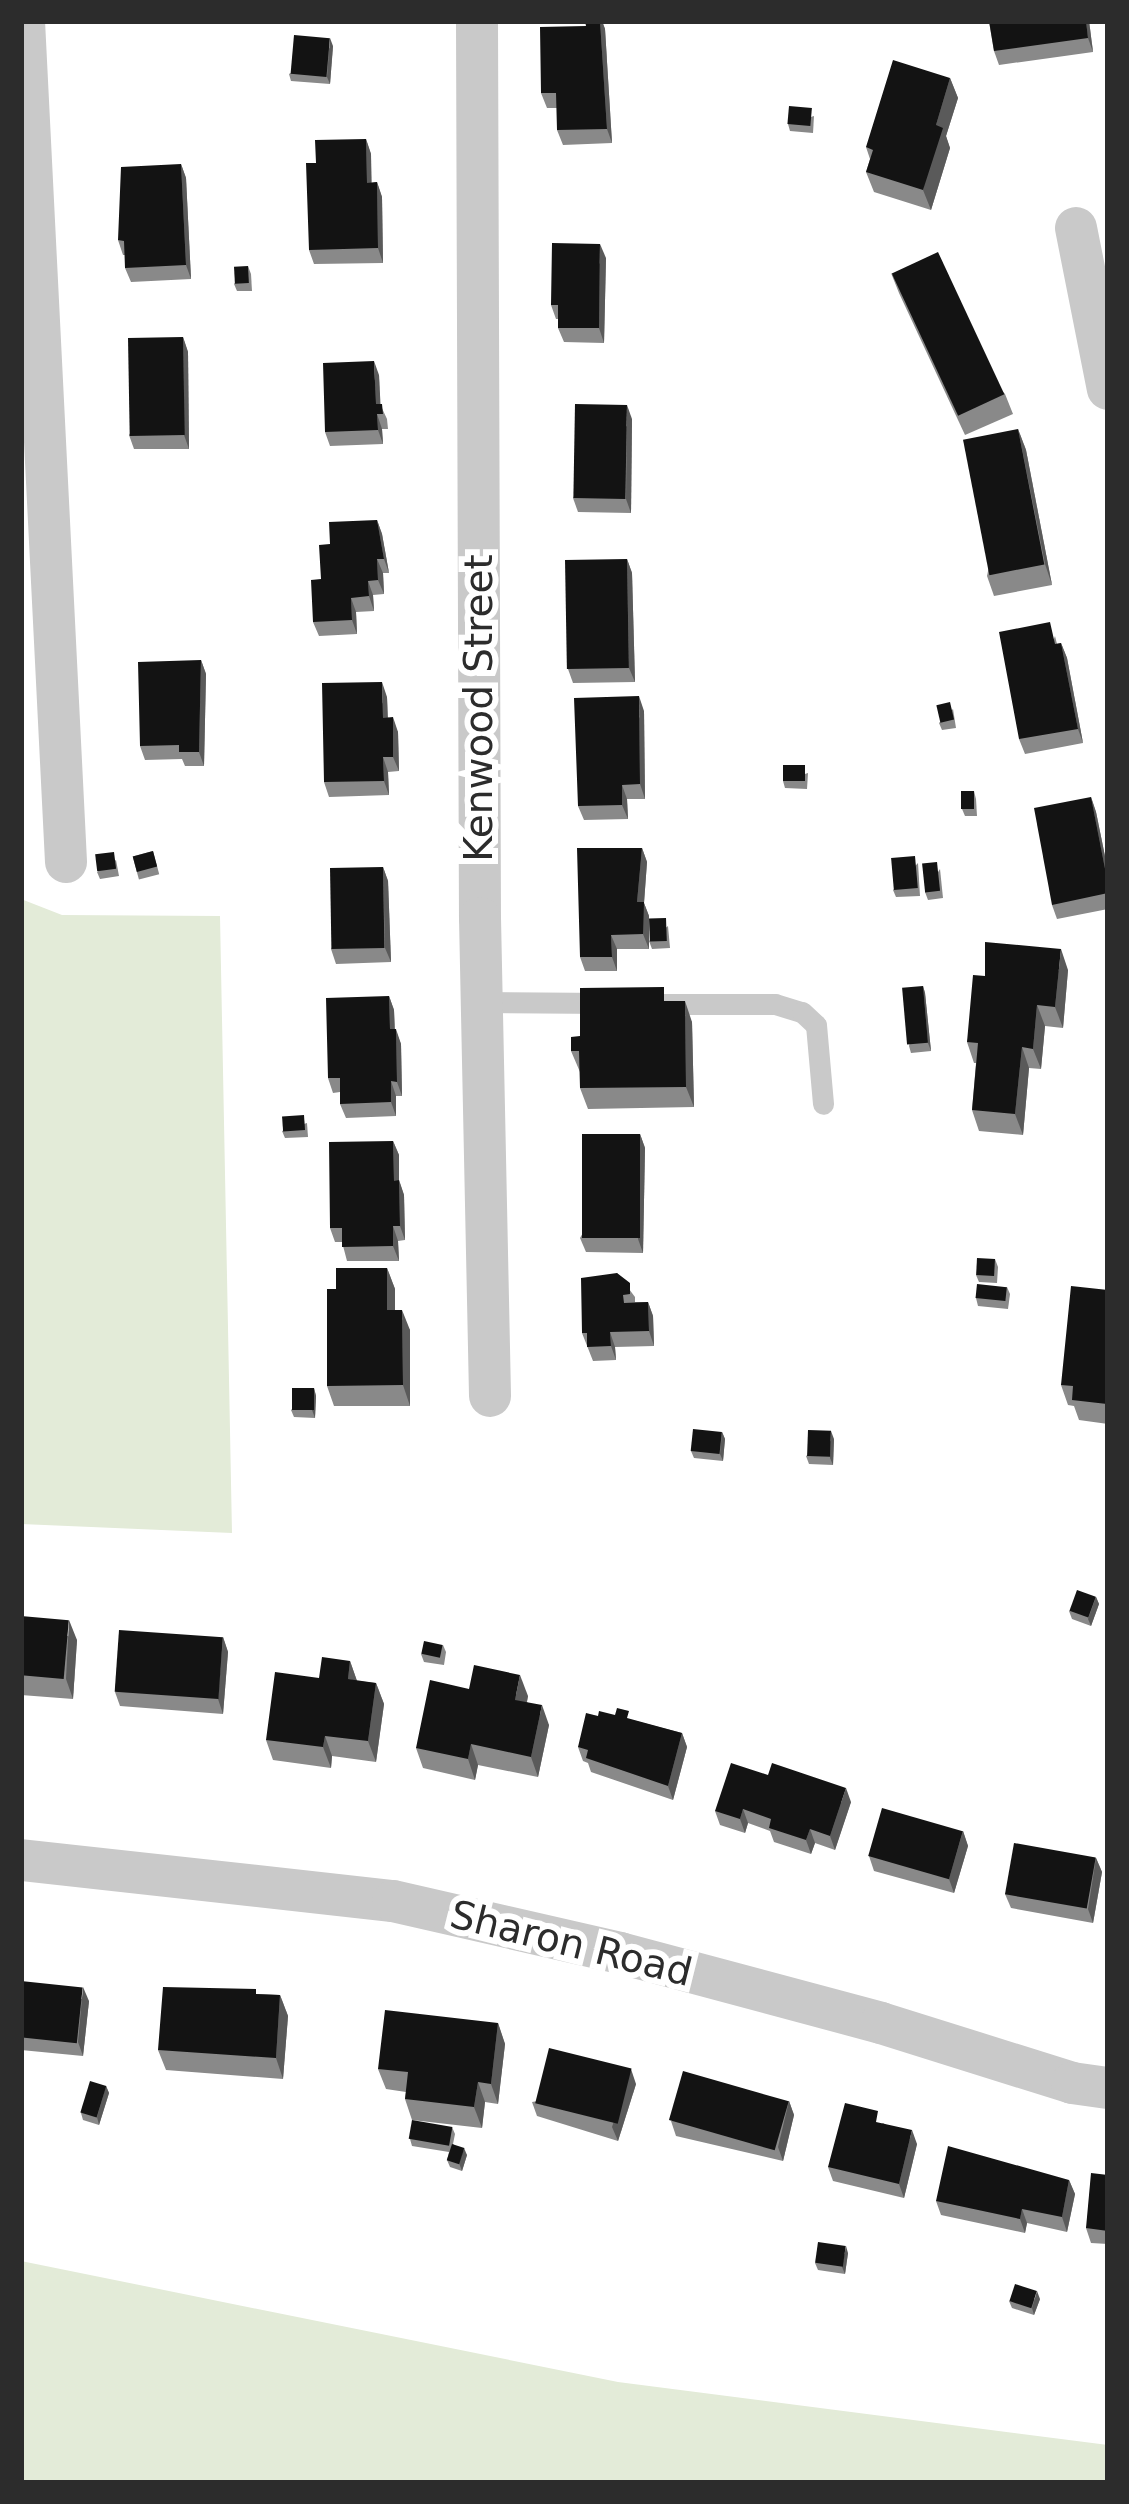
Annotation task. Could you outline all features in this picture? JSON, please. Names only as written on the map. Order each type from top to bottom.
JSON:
[{"type":"street","points":[[24,21],[66,862]]},
{"type":"street","name":"Kenwood Street","points":[[477,21],[490,1396]]},
{"type":"street","points":[[1076,228],[1108,389]]},
{"type":"street","name":"Sharon Road","points":[[21,1860],[393,1901],[620,1953],[881,2023],[1072,2083],[1108,2088]]},
{"type":"lane","points":[[483,1002],[775,1004],[802,1012],[816,1025],[823,1104]]},
{"type":"green space","points":[[21,899],[62,915],[220,916],[232,1533],[21,1524]]},
{"type":"green space","points":[[21,2261],[618,2382],[1108,2445],[1108,2483],[21,2483]]},
{"type":"building","points":[[585,21],[600,21],[607,129],[557,130],[556,93],[541,93],[540,27],[586,26]]},
{"type":"building","points":[[989,21],[1086,21],[1088,38],[994,51]]},
{"type":"building","points":[[294,35],[330,38],[326,77],[291,74]]},
{"type":"building","points":[[893,60],[950,78],[936,125],[943,128],[923,190],[866,172],[873,150],[866,147]]},
{"type":"building","points":[[789,106],[812,108],[810,126],[787,124]]},
{"type":"building","points":[[366,139],[367,183],[377,182],[378,248],[309,250],[306,163],[316,163],[315,140]]},
{"type":"building","points":[[181,164],[186,265],[125,268],[124,241],[118,240],[121,167]]},
{"type":"building","points":[[552,243],[600,244],[599,328],[558,328],[558,305],[551,305]]},
{"type":"building","points":[[938,252],[1004,394],[958,416],[892,274]]},
{"type":"building","points":[[248,266],[249,283],[235,284],[234,267]]},
{"type":"building","points":[[183,337],[185,435],[130,436],[128,338]]},
{"type":"building","points":[[374,361],[376,404],[382,404],[383,414],[377,414],[378,430],[325,432],[323,363]]},
{"type":"building","points":[[575,404],[627,405],[625,499],[573,498]]},
{"type":"building","points":[[1018,429],[1044,564],[989,575],[963,440]]},
{"type":"building","points":[[377,520],[384,559],[377,559],[378,580],[368,581],[369,596],[351,598],[352,620],[313,622],[311,580],[321,579],[319,545],[330,544],[329,522]]},
{"type":"building","points":[[627,559],[629,668],[567,669],[565,560]]},
{"type":"building","points":[[1050,622],[1055,644],[1061,643],[1078,729],[1019,739],[999,632]]},
{"type":"building","points":[[201,660],[199,752],[179,752],[179,745],[140,746],[138,662]]},
{"type":"building","points":[[382,682],[383,718],[393,717],[393,757],[383,757],[384,781],[324,782],[322,683]]},
{"type":"building","points":[[639,696],[640,784],[622,785],[622,805],[578,806],[574,698]]},
{"type":"building","points":[[950,702],[954,720],[940,723],[936,705]]},
{"type":"building","points":[[783,765],[805,765],[805,781],[783,781]]},
{"type":"building","points":[[961,791],[974,791],[974,809],[961,809]]},
{"type":"building","points":[[1091,797],[1108,893],[1052,905],[1034,808]]},
{"type":"building","points":[[577,848],[642,848],[637,902],[644,902],[643,934],[611,935],[612,957],[580,957]]},
{"type":"building","points":[[153,851],[157,866],[137,872],[133,856]]},
{"type":"building","points":[[114,852],[116,869],[97,871],[95,854]]},
{"type":"building","points":[[915,856],[918,888],[894,890],[891,858]]},
{"type":"building","points":[[937,862],[940,891],[925,892],[922,864]]},
{"type":"building","points":[[383,867],[384,948],[331,949],[330,868]]},
{"type":"building","points":[[666,918],[667,941],[650,942],[649,919]]},
{"type":"building","points":[[985,942],[1061,949],[1055,1007],[1037,1005],[1033,1049],[1022,1047],[1015,1114],[972,1110],[978,1043],[967,1042],[973,975],[985,976]]},
{"type":"building","points":[[923,986],[928,1043],[907,1045],[902,988]]},
{"type":"building","points":[[664,987],[664,1001],[685,1001],[686,1087],[580,1088],[579,1051],[571,1051],[571,1037],[580,1036],[580,988]]},
{"type":"building","points":[[389,996],[390,1029],[396,1029],[397,1082],[391,1081],[391,1102],[340,1104],[340,1078],[328,1078],[326,998]]},
{"type":"building","points":[[304,1115],[305,1130],[283,1131],[282,1117]]},
{"type":"building","points":[[582,1134],[640,1134],[640,1238],[582,1238]]},
{"type":"building","points":[[393,1141],[400,1226],[393,1226],[393,1246],[342,1247],[342,1228],[330,1228],[329,1142]]},
{"type":"building","points":[[977,1258],[995,1259],[994,1276],[976,1275]]},
{"type":"building","points":[[336,1268],[387,1268],[387,1310],[402,1310],[403,1385],[327,1386],[327,1289],[336,1289]]},
{"type":"building","points":[[617,1273],[630,1283],[624,1303],[648,1302],[649,1331],[610,1332],[611,1346],[587,1347],[587,1333],[582,1333],[581,1278]]},
{"type":"building","points":[[977,1284],[1007,1287],[1005,1301],[976,1298]]},
{"type":"building","points":[[1071,1286],[1108,1290],[1107,1404],[1072,1400],[1073,1386],[1061,1385]]},
{"type":"building","points":[[292,1388],[314,1388],[314,1410],[292,1410]]},
{"type":"building","points":[[693,1429],[722,1432],[720,1454],[691,1451]]},
{"type":"building","points":[[808,1430],[831,1431],[830,1457],[807,1456]]},
{"type":"building","points":[[1077,1590],[1096,1597],[1088,1618],[1069,1611]]},
{"type":"building","points":[[21,1616],[69,1620],[64,1679],[21,1675]]},
{"type":"building","points":[[119,1630],[223,1637],[218,1699],[115,1692]]},
{"type":"building","points":[[424,1641],[443,1645],[440,1658],[421,1654]]},
{"type":"building","points":[[322,1657],[350,1661],[348,1679],[376,1683],[368,1741],[325,1736],[323,1747],[266,1740],[275,1672],[319,1678]]},
{"type":"building","points":[[474,1665],[520,1675],[515,1700],[542,1705],[531,1757],[471,1744],[468,1759],[416,1748],[430,1680],[469,1689]]},
{"type":"building","points":[[617,1708],[629,1711],[627,1718],[682,1733],[668,1786],[586,1758],[588,1750],[578,1747],[586,1713],[615,1715]]},
{"type":"building","points":[[731,1763],[768,1775],[772,1763],[846,1788],[830,1836],[810,1829],[806,1840],[769,1828],[771,1819],[743,1809],[740,1819],[715,1811]]},
{"type":"building","points":[[882,1808],[963,1831],[949,1879],[868,1856]]},
{"type":"building","points":[[1014,1843],[1096,1857],[1087,1909],[1005,1894]]},
{"type":"building","points":[[21,1981],[83,1987],[77,2043],[21,2037]]},
{"type":"building","points":[[163,1987],[256,1989],[256,1994],[280,1995],[276,2058],[158,2050]]},
{"type":"building","points":[[385,2010],[498,2023],[491,2084],[478,2082],[474,2107],[405,2099],[408,2072],[378,2069]]},
{"type":"building","points":[[549,2048],[631,2069],[618,2124],[535,2103]]},
{"type":"building","points":[[683,2071],[789,2101],[775,2150],[669,2120]]},
{"type":"building","points":[[90,2081],[106,2086],[97,2118],[80,2113]]},
{"type":"building","points":[[845,2103],[878,2111],[876,2122],[912,2130],[899,2184],[828,2167]]},
{"type":"building","points":[[412,2120],[452,2127],[449,2146],[409,2139]]},
{"type":"building","points":[[452,2144],[464,2148],[459,2164],[447,2160]]},
{"type":"building","points":[[948,2146],[1069,2180],[1062,2217],[1022,2209],[1020,2219],[936,2201]]},
{"type":"building","points":[[1091,2173],[1108,2175],[1108,2231],[1086,2228]]},
{"type":"building","points":[[818,2242],[846,2246],[843,2267],[815,2263]]},
{"type":"building","points":[[1015,2284],[1037,2291],[1031,2308],[1009,2301]]}]
